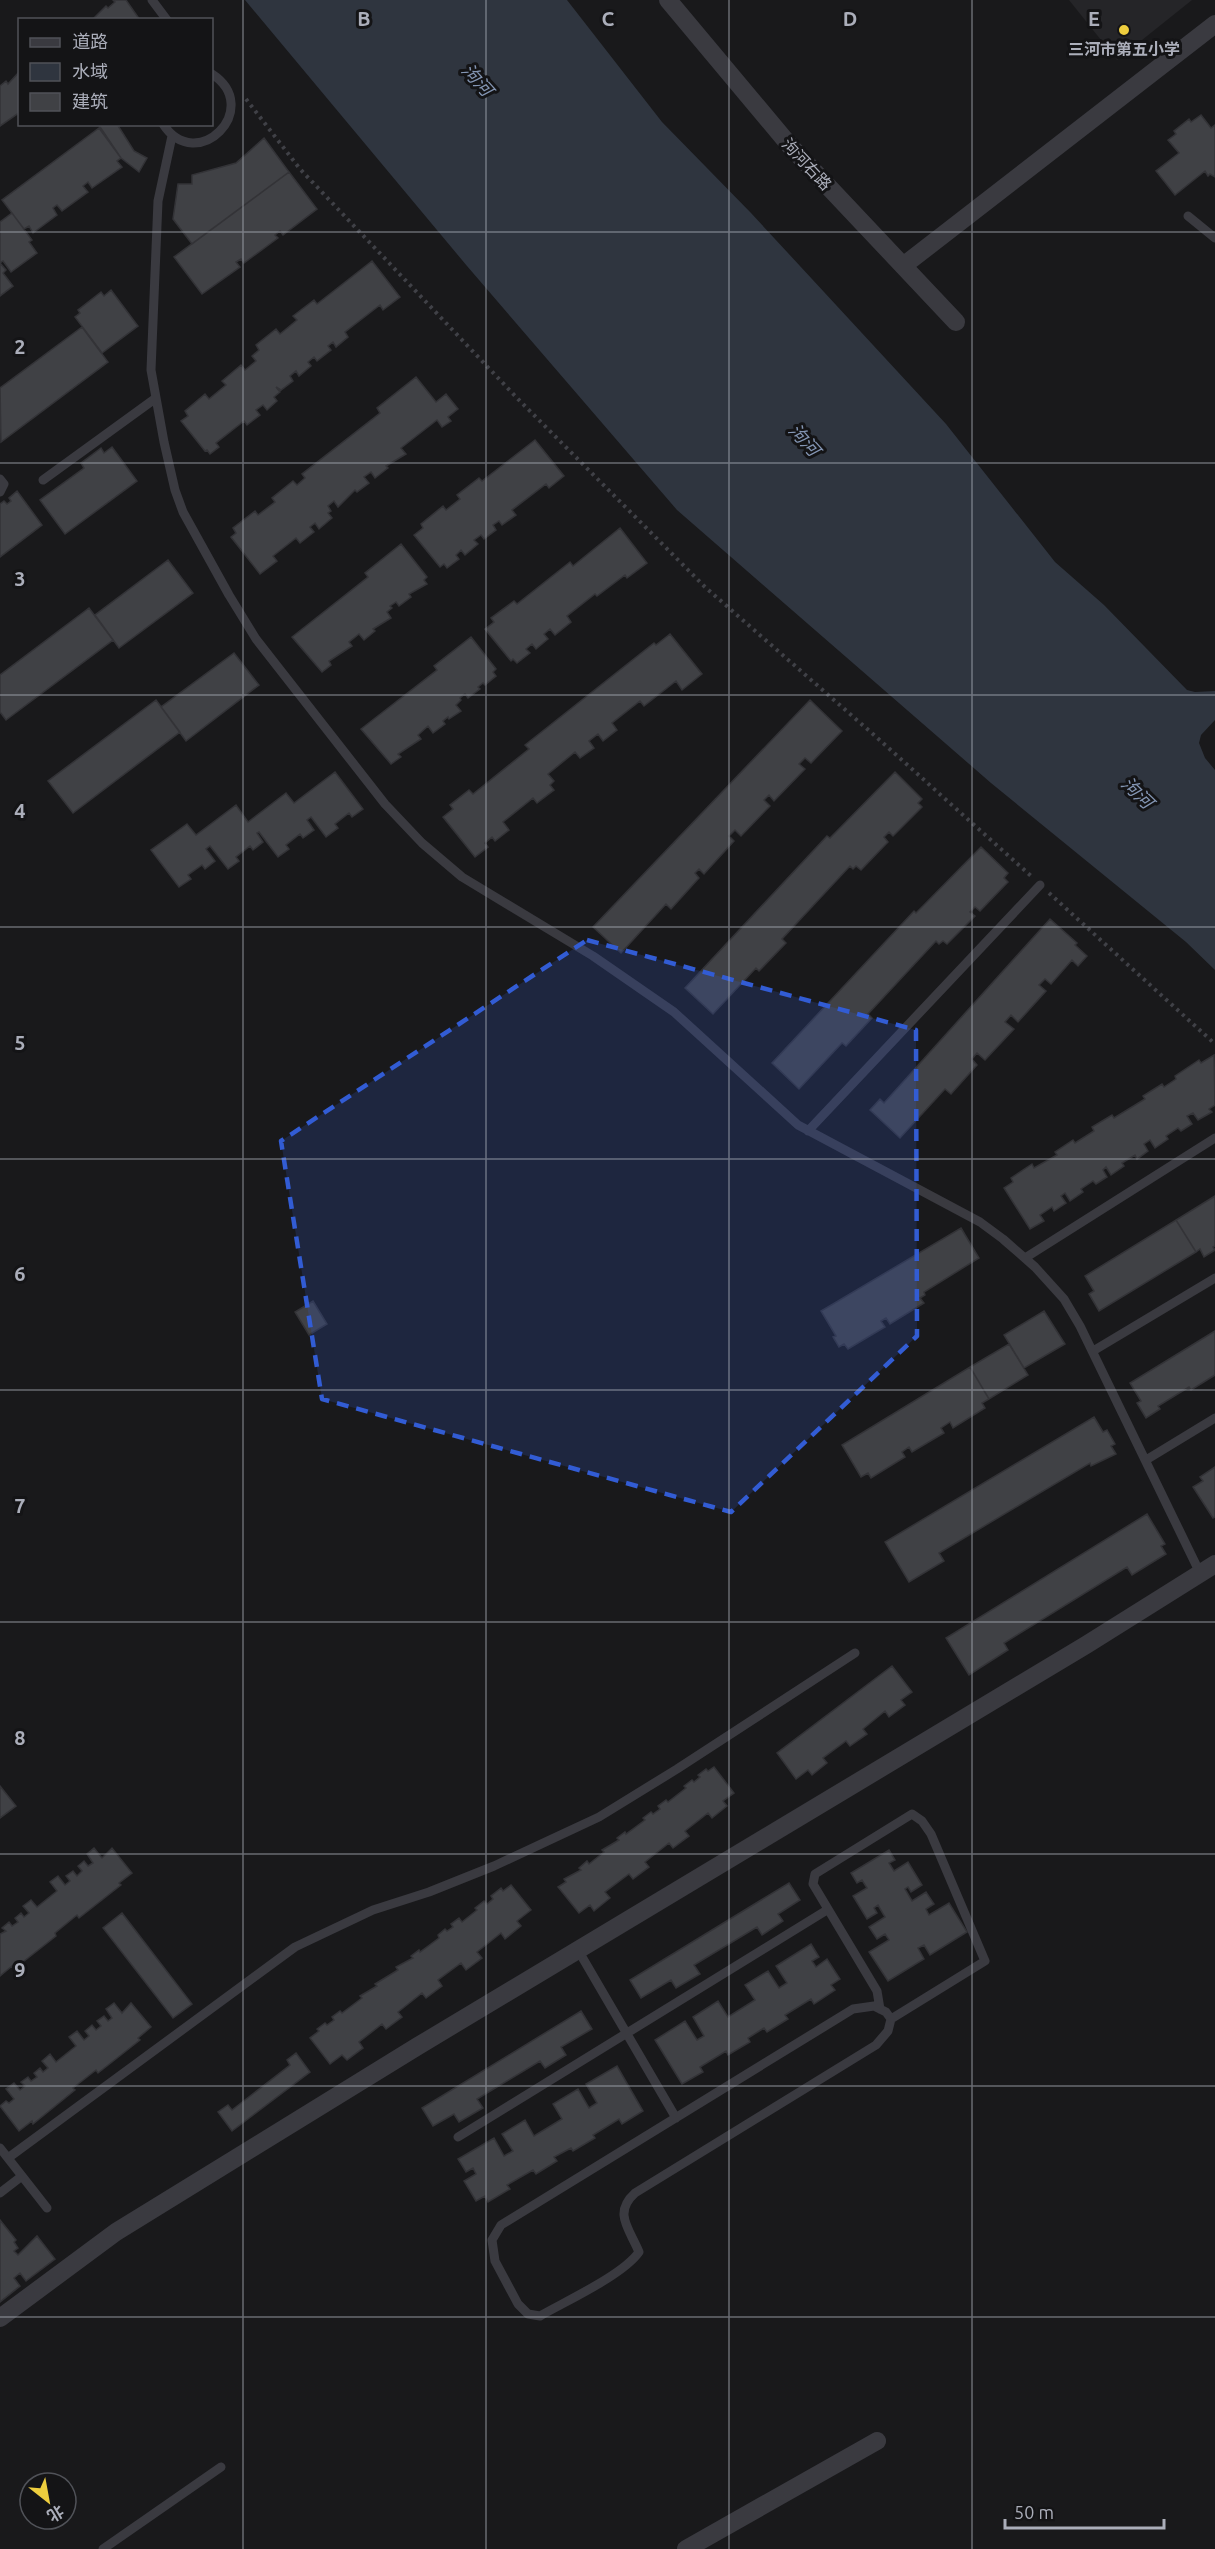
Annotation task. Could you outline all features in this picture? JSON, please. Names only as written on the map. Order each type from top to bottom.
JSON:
[{"type":"street","name":"泃河右路","points":[[668,0],[791,147],[956,322]]},
{"type":"street","points":[[903,266],[1215,24]]},
{"type":"street","points":[[0,2318],[116,2232],[578,1950],[1086,1645],[1207,1568]]},
{"type":"street","points":[[686,2549],[877,2441]]},
{"type":"lane","points":[[152,0],[166,18]]},
{"type":"lane","points":[[164,126],[172,136],[195,143],[205,141],[221,131],[230,114],[231,104],[222,83],[213,75]]},
{"type":"lane","points":[[172,136],[158,201],[151,370],[175,490],[198,542],[256,639],[385,804],[422,843],[462,878],[593,956],[674,1012],[807,1131],[980,1222],[1025,1258],[1064,1299],[1093,1351],[1146,1460],[1207,1568]]},
{"type":"lane","points":[[1188,216],[1215,238]]},
{"type":"lane","points":[[43,480],[156,398]]},
{"type":"lane","points":[[0,479],[4,484],[0,492]]},
{"type":"lane","points":[[807,1131],[1040,885]]},
{"type":"lane","points":[[1025,1258],[1215,1138]]},
{"type":"lane","points":[[1093,1351],[1215,1278]]},
{"type":"lane","points":[[1146,1460],[1215,1418]]},
{"type":"lane","points":[[8,2158],[295,1947],[373,1910],[429,1892],[494,1866],[599,1817],[855,1653]]},
{"type":"lane","points":[[880,2009],[877,1991],[813,1884],[815,1874],[912,1814],[922,1821],[931,1834],[986,1961],[891,2019],[888,2031],[876,2044],[635,2193],[623,2208],[639,2252],[619,2270],[540,2316],[528,2314],[518,2304],[495,2260],[492,2240],[501,2225],[853,2009],[874,2006],[891,2019]]},
{"type":"lane","points":[[458,2137],[827,1910]]},
{"type":"lane","points":[[578,1950],[676,2118]]},
{"type":"lane","points":[[0,2148],[47,2208]]},
{"type":"lane","points":[[0,2193],[22,2176]]},
{"type":"lane","points":[[104,2549],[221,2467]]},
{"type":"path","points":[[222,83],[235,86],[300,169],[518,399],[705,587],[874,735],[1215,1044]]},
{"type":"highlighted area","points":[[587,940],[916,1030],[917,1336],[731,1512],[322,1399],[281,1141]]},
{"type":"shaded area","name":"三河市第五小学","points":[[1069,0],[1192,0],[1117,60]]},
{"type":"water","name":"泃河","points":[[245,0],[567,0],[662,122],[751,213],[946,424],[1055,562],[1104,605],[1187,690],[1215,691],[1215,720],[1201,735],[1199,743],[1205,758],[1215,770],[1215,970],[1186,942],[991,783],[677,510],[467,266]]},
{"type":"building","points":[[113,0],[126,0],[139,18],[94,18],[106,6],[108,8],[115,2]]},
{"type":"building","points":[[18,73],[18,113],[0,126],[0,86],[6,81],[8,84]]},
{"type":"building","points":[[1201,115],[1211,128],[1215,125],[1215,177],[1210,174],[1208,176],[1205,171],[1175,195],[1156,171],[1179,153],[1168,140],[1176,134],[1174,131],[1189,119],[1191,122]]},
{"type":"building","points":[[99,126],[118,126],[134,151],[147,158],[139,172],[121,158]]},
{"type":"building","points":[[99,128],[121,158],[117,161],[122,167],[92,188],[88,182],[83,186],[88,192],[62,211],[57,205],[53,208],[57,215],[33,233],[29,226],[24,229],[2,200]]},
{"type":"building","points":[[264,138],[289,172],[192,244],[173,219],[178,184],[192,184],[192,175],[236,163]]},
{"type":"building","points":[[289,172],[317,209],[283,235],[280,231],[275,235],[278,238],[244,263],[241,259],[236,262],[240,267],[202,294],[174,257]]},
{"type":"building","points":[[12,213],[32,240],[29,242],[37,253],[11,272],[3,261],[0,263],[0,222]]},
{"type":"building","points":[[372,261],[400,297],[383,310],[380,305],[345,332],[348,337],[336,347],[333,342],[328,346],[331,350],[317,361],[314,357],[308,362],[311,366],[299,376],[296,371],[290,376],[293,381],[281,390],[276,387],[280,392],[274,397],[277,401],[267,410],[263,405],[256,410],[260,415],[247,425],[244,421],[216,443],[219,447],[210,454],[207,450],[205,451],[181,421],[188,416],[185,411],[205,394],[209,399],[226,385],[222,381],[241,365],[245,370],[256,361],[252,356],[259,350],[256,345],[276,329],[280,334],[297,320],[293,316],[314,300],[317,304]]},
{"type":"building","points":[[0,263],[6,270],[3,273],[13,286],[0,296]]},
{"type":"building","points":[[111,290],[138,326],[102,353],[75,317],[80,313],[78,310],[101,292],[104,296]]},
{"type":"building","points":[[82,327],[108,362],[1,442],[0,388]]},
{"type":"building","points":[[416,377],[436,402],[446,394],[458,409],[448,417],[451,421],[442,427],[437,420],[401,448],[406,454],[386,466],[388,468],[375,478],[371,472],[364,477],[369,483],[357,492],[355,490],[338,507],[334,501],[328,506],[331,511],[328,513],[332,518],[319,529],[315,523],[310,527],[314,532],[300,543],[296,538],[273,556],[277,561],[260,574],[231,537],[236,533],[233,528],[255,511],[258,515],[275,502],[272,498],[293,481],[297,485],[305,478],[302,474],[380,413],[377,408]]},
{"type":"building","points":[[535,440],[564,476],[549,488],[546,484],[512,510],[516,515],[502,525],[499,521],[493,525],[496,530],[484,539],[481,535],[474,540],[478,544],[465,555],[461,550],[456,555],[459,559],[447,568],[444,564],[440,567],[414,535],[423,528],[421,524],[443,506],[446,510],[460,499],[457,495],[479,478],[482,481]]},
{"type":"building","points":[[112,447],[137,481],[65,534],[40,500],[84,468],[81,463],[101,448],[104,453]]},
{"type":"building","points":[[17,491],[42,525],[0,557],[0,504],[4,501],[7,504],[11,501],[9,498]]},
{"type":"building","points":[[620,528],[647,563],[627,578],[625,575],[597,596],[595,594],[567,616],[571,622],[555,635],[550,629],[544,634],[548,639],[536,649],[532,644],[526,649],[530,653],[517,663],[513,659],[511,661],[485,629],[494,622],[491,618],[514,601],[517,604],[570,562],[573,566]]},
{"type":"building","points":[[401,544],[427,577],[424,580],[427,584],[409,594],[411,597],[399,606],[396,602],[390,606],[392,608],[387,612],[391,618],[373,629],[375,631],[364,640],[359,634],[349,642],[352,646],[329,661],[331,665],[322,672],[292,637],[368,577],[365,573]]},
{"type":"building","points":[[168,560],[193,593],[119,648],[95,615]]},
{"type":"building","points":[[89,608],[113,640],[6,720],[0,712],[0,675]]},
{"type":"building","points":[[670,634],[702,674],[682,690],[676,681],[644,706],[640,701],[612,723],[617,730],[603,741],[598,734],[589,741],[594,748],[580,758],[575,752],[548,774],[554,781],[550,785],[554,790],[537,803],[533,798],[503,822],[509,830],[495,841],[492,837],[485,843],[488,847],[475,857],[443,817],[453,809],[450,805],[469,790],[473,794],[529,749],[525,745],[654,643],[656,645]]},
{"type":"building","points":[[471,637],[496,669],[493,672],[496,676],[485,685],[483,683],[478,687],[480,689],[468,698],[465,694],[460,698],[461,700],[456,705],[461,711],[449,719],[448,717],[443,721],[445,724],[433,733],[428,726],[418,735],[421,739],[398,754],[401,757],[391,764],[361,729],[437,670],[434,666]]},
{"type":"building","points":[[234,653],[259,685],[186,741],[161,707]]},
{"type":"building","points":[[156,700],[180,732],[73,813],[48,781]]},
{"type":"building","points":[[810,700],[842,731],[811,763],[805,758],[799,764],[805,769],[774,801],[769,795],[764,800],[770,806],[741,836],[735,830],[729,836],[734,841],[704,874],[699,869],[695,873],[699,878],[671,909],[666,904],[621,953],[593,927]]},
{"type":"building","points":[[335,772],[363,809],[352,817],[349,813],[335,824],[338,828],[326,837],[311,817],[307,820],[314,830],[303,838],[300,834],[286,845],[289,849],[278,857],[259,832],[257,833],[263,842],[253,850],[250,846],[236,857],[239,861],[228,869],[210,846],[206,849],[215,861],[205,869],[202,865],[188,875],[191,879],[179,887],[151,850],[187,824],[196,835],[236,805],[248,822],[286,793],[294,803]]},
{"type":"building","points":[[895,772],[922,799],[918,803],[922,807],[893,836],[889,832],[884,837],[888,842],[861,870],[856,866],[853,869],[850,866],[782,939],[786,943],[759,971],[756,968],[713,1014],[685,988],[827,836],[830,838]]},
{"type":"building","points":[[981,847],[1008,873],[1004,878],[1008,882],[980,911],[975,907],[970,912],[975,916],[947,944],[943,941],[939,944],[936,941],[868,1014],[872,1018],[846,1046],[842,1043],[799,1089],[772,1063],[914,911],[916,913]]},
{"type":"building","points":[[1050,919],[1077,943],[1075,945],[1087,956],[1078,966],[1072,960],[1051,984],[1045,979],[1039,985],[1046,991],[1018,1022],[1011,1015],[1005,1022],[1014,1029],[985,1060],[977,1053],[972,1059],[977,1065],[951,1094],[945,1089],[900,1138],[870,1110],[880,1099],[884,1103]]},
{"type":"building","points":[[1214,1055],[1215,1105],[1209,1109],[1212,1112],[1198,1120],[1193,1113],[1187,1116],[1192,1124],[1181,1131],[1178,1128],[1166,1136],[1168,1139],[1155,1148],[1150,1140],[1144,1144],[1148,1151],[1137,1159],[1135,1155],[1122,1163],[1124,1166],[1111,1175],[1106,1167],[1103,1170],[1107,1177],[1096,1184],[1093,1181],[1081,1189],[1083,1192],[1070,1201],[1065,1193],[1061,1196],[1066,1203],[1054,1211],[1052,1207],[1040,1215],[1044,1221],[1030,1229],[1004,1188],[1013,1182],[1011,1178],[1032,1164],[1034,1168],[1057,1155],[1055,1152],[1073,1140],[1075,1143],[1094,1131],[1092,1127],[1112,1115],[1114,1118],[1145,1099],[1143,1096],[1162,1084],[1164,1087],[1176,1079],[1175,1076],[1199,1060],[1201,1063]]},
{"type":"building","points":[[1215,1196],[1215,1246],[1213,1247],[1215,1250],[1204,1257],[1200,1249],[1196,1252],[1176,1220]]},
{"type":"building","points":[[1176,1220],[1196,1252],[1099,1311],[1089,1294],[1094,1291],[1085,1276]]},
{"type":"building","points":[[961,1228],[979,1258],[924,1292],[925,1295],[920,1298],[924,1303],[890,1324],[886,1318],[881,1321],[885,1327],[848,1349],[844,1344],[839,1347],[833,1337],[836,1336],[821,1311]]},
{"type":"building","points":[[313,1301],[327,1324],[309,1335],[295,1312]]},
{"type":"building","points":[[1044,1311],[1065,1344],[1024,1368],[1004,1335]]},
{"type":"building","points":[[1215,1331],[1215,1375],[1191,1390],[1189,1387],[1158,1406],[1160,1409],[1146,1418],[1137,1403],[1141,1401],[1130,1383]]},
{"type":"building","points":[[1009,1344],[1028,1375],[989,1399],[970,1367]]},
{"type":"building","points":[[970,1367],[989,1399],[982,1403],[985,1408],[953,1428],[950,1422],[941,1428],[944,1433],[912,1452],[909,1447],[902,1452],[905,1457],[871,1478],[868,1473],[861,1477],[842,1445]]},
{"type":"building","points":[[1094,1417],[1103,1432],[1107,1430],[1115,1444],[1111,1446],[1116,1454],[1091,1466],[1090,1463],[939,1553],[944,1561],[909,1582],[885,1542]]},
{"type":"building","points":[[1215,1467],[1215,1517],[1213,1518],[1193,1487],[1203,1481],[1200,1477]]},
{"type":"building","points":[[1147,1514],[1165,1544],[1161,1546],[1166,1554],[1132,1575],[1127,1567],[1004,1643],[1008,1650],[969,1675],[946,1638]]},
{"type":"building","points":[[892,1666],[912,1692],[901,1700],[905,1705],[889,1717],[885,1711],[863,1729],[867,1734],[850,1746],[846,1741],[823,1758],[827,1763],[812,1775],[808,1770],[796,1779],[777,1753]]},
{"type":"building","points":[[714,1767],[734,1793],[723,1801],[727,1806],[712,1818],[708,1813],[685,1831],[689,1836],[673,1848],[669,1843],[645,1862],[649,1867],[633,1879],[629,1874],[605,1892],[610,1898],[594,1911],[590,1905],[579,1913],[558,1887],[566,1882],[564,1879],[581,1870],[579,1868],[587,1861],[589,1864],[604,1852],[602,1850],[645,1820],[643,1818],[651,1812],[653,1814],[660,1809],[658,1806],[666,1800],[668,1802],[686,1788],[684,1786],[692,1780],[694,1782],[700,1777],[698,1775],[706,1769],[708,1771]]},
{"type":"building","points":[[0,1786],[16,1806],[0,1818]]},
{"type":"building","points":[[94,1848],[102,1858],[112,1848],[132,1873],[119,1883],[121,1885],[79,1918],[77,1915],[55,1933],[56,1936],[14,1969],[12,1966],[0,1976],[0,1934],[6,1931],[2,1928],[9,1922],[12,1926],[18,1922],[15,1918],[21,1913],[24,1917],[29,1913],[23,1906],[31,1900],[37,1907],[57,1891],[50,1882],[58,1876],[65,1885],[70,1881],[66,1876],[73,1871],[77,1876],[82,1871],[78,1866],[84,1861],[88,1866],[93,1863],[87,1854]]},
{"type":"building","points":[[889,1850],[895,1860],[889,1863],[894,1871],[908,1862],[922,1885],[911,1892],[908,1887],[905,1889],[912,1901],[926,1892],[934,1904],[926,1909],[929,1915],[949,1903],[967,1932],[930,1955],[924,1945],[918,1948],[924,1959],[888,1981],[869,1952],[889,1940],[885,1934],[877,1939],[869,1927],[885,1917],[878,1905],[874,1908],[877,1913],[867,1919],[853,1896],[867,1888],[862,1880],[857,1883],[851,1873]]},
{"type":"building","points":[[789,1883],[800,1900],[778,1914],[783,1921],[762,1935],[757,1927],[694,1965],[700,1974],[676,1988],[671,1980],[641,1998],[630,1980]]},
{"type":"building","points":[[511,1885],[531,1910],[517,1921],[521,1926],[505,1939],[501,1933],[477,1952],[482,1958],[466,1970],[461,1963],[438,1980],[442,1986],[426,1998],[422,1993],[398,2012],[402,2017],[386,2029],[382,2024],[359,2042],[363,2048],[347,2060],[342,2055],[330,2064],[310,2038],[319,2031],[317,2029],[334,2020],[332,2017],[340,2011],[342,2013],[362,1998],[360,1996],[377,1986],[375,1984],[398,1970],[396,1967],[413,1958],[411,1956],[439,1938],[438,1935],[445,1929],[447,1931],[453,1927],[451,1924],[459,1918],[462,1922],[484,1901],[487,1904],[493,1899],[491,1896],[501,1888],[503,1891]]},
{"type":"building","points":[[122,1913],[192,2004],[173,2018],[103,1928]]},
{"type":"building","points":[[811,1944],[819,1957],[812,1961],[816,1967],[827,1959],[840,1979],[831,1985],[835,1990],[814,2004],[811,1999],[785,2015],[788,2019],[767,2032],[764,2028],[748,2038],[750,2042],[728,2055],[726,2051],[700,2067],[703,2072],[682,2084],[655,2040],[685,2021],[697,2040],[704,2036],[693,2017],[718,2001],[728,2017],[755,2000],[745,1985],[768,1971],[779,1988],[787,1983],[776,1966]]},
{"type":"building","points":[[114,2003],[122,2013],[131,2003],[151,2027],[138,2038],[140,2040],[98,2073],[96,2070],[73,2088],[75,2090],[33,2124],[32,2121],[19,2131],[0,2106],[14,2099],[6,2089],[14,2083],[20,2090],[25,2086],[21,2082],[28,2077],[31,2081],[37,2077],[34,2073],[40,2068],[43,2072],[48,2068],[42,2061],[50,2054],[56,2062],[76,2046],[69,2037],[77,2031],[84,2040],[89,2036],[85,2031],[92,2025],[96,2030],[101,2026],[97,2021],[104,2016],[108,2021],[112,2018],[106,2009]]},
{"type":"building","points":[[581,2011],[592,2029],[561,2047],[566,2055],[545,2068],[540,2061],[477,2099],[483,2108],[459,2122],[454,2114],[433,2126],[422,2108]]},
{"type":"building","points":[[296,2053],[310,2072],[232,2131],[218,2112],[228,2105],[232,2110],[290,2065],[287,2060]]},
{"type":"building","points":[[617,2066],[643,2111],[622,2124],[619,2119],[593,2135],[595,2138],[573,2151],[571,2148],[554,2157],[557,2161],[536,2174],[533,2170],[507,2185],[510,2189],[488,2202],[485,2196],[476,2201],[464,2181],[476,2174],[473,2168],[466,2172],[458,2159],[494,2138],[504,2156],[513,2151],[502,2134],[525,2120],[534,2136],[562,2119],[553,2104],[578,2089],[589,2108],[597,2103],[586,2084]]},
{"type":"building","points":[[0,2220],[16,2240],[14,2242],[18,2248],[14,2251],[18,2255],[37,2236],[55,2259],[26,2281],[20,2273],[14,2278],[20,2286],[0,2302]]},
{"type":"place","name":"三河市第五小学","points":[[1124,30]]}]
